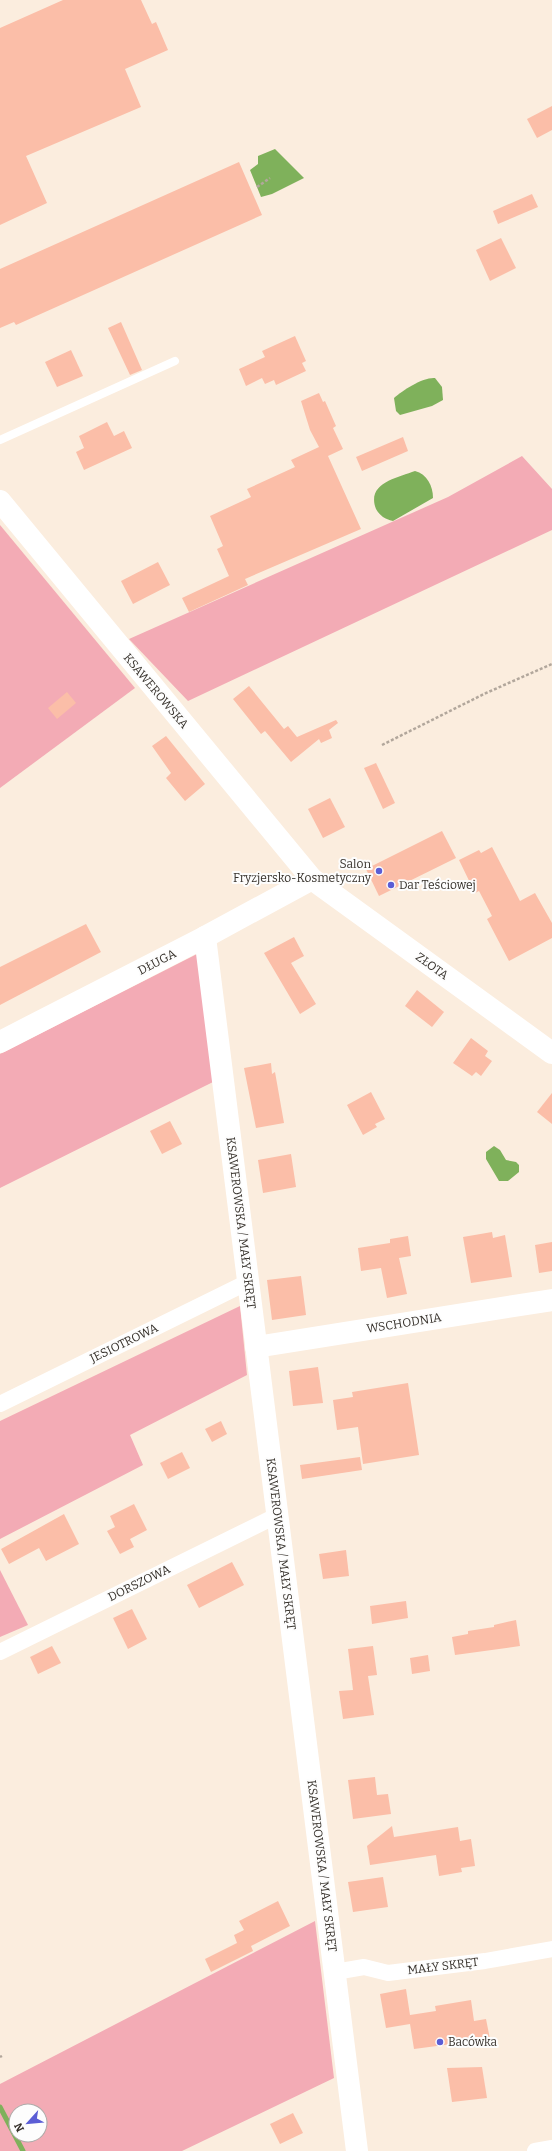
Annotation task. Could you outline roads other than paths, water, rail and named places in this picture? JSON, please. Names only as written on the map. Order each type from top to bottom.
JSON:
[{"type":"street","name":"KSAWEROWSKA","points":[[0,501],[312,879]]},
{"type":"street","name":"DŁUGA","points":[[0,1042],[205,937],[312,879]]},
{"type":"street","name":"ZŁOTA","points":[[312,879],[552,1053]]},
{"type":"street","name":"KSAWEROWSKA / MAŁY SKRĘT","points":[[205,937],[357,2151]]},
{"type":"street","name":"JESIOTROWA","points":[[0,1404],[248,1282]]},
{"type":"street","name":"WSCHODNIA","points":[[256,1347],[552,1300]]},
{"type":"street","name":"DORSZOWA","points":[[0,1652],[278,1515]]},
{"type":"street","name":"MAŁY SKRĘT","points":[[335,1972],[364,1967],[388,1973],[485,1961],[552,1949]]},
{"type":"street","points":[[535,2151],[552,2148]]},
{"type":"lane","points":[[0,440],[175,361]]},
{"type":"waterway","points":[[0,2107],[23,2151]]},
{"type":"place","name":"Salon Fryzjersko-Kosmetyczny","points":[[379,871]]},
{"type":"place","name":"Dar Teściowej","points":[[391,885]]},
{"type":"place","name":"Bacówka","points":[[440,2042]]}]
